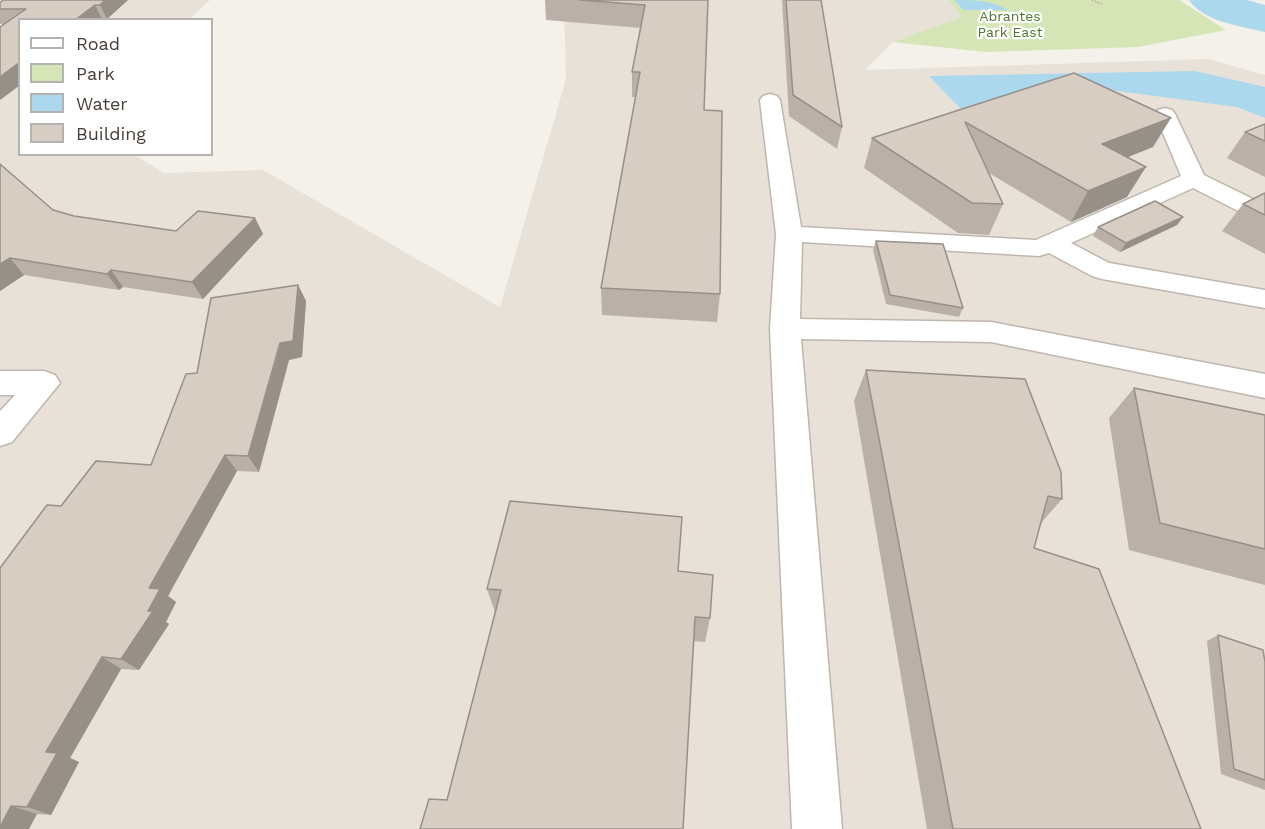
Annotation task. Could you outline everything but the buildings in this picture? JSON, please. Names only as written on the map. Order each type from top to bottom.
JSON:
[{"type":"street","points":[[770,100],[789,234],[785,330],[817,829]]},
{"type":"street","points":[[1165,114],[1194,179],[1265,215]]},
{"type":"street","points":[[789,234],[1039,248],[1194,179]]},
{"type":"street","points":[[1050,243],[1102,270],[1265,299]]},
{"type":"street","points":[[785,330],[991,332],[1265,386]]},
{"type":"street","points":[[0,383],[44,383],[0,433]]},
{"type":"path","points":[[1092,0],[1102,4]]},
{"type":"shaded area","points":[[0,0],[210,0],[191,18],[0,19]]},
{"type":"shaded area","points":[[564,0],[949,0],[961,17],[893,42],[865,70],[1208,59],[1265,75],[1265,829],[0,829],[0,49],[18,49],[18,156],[136,156],[164,173],[263,170],[500,307],[566,79]]},
{"type":"green space","name":"Abrantes Park East","points":[[949,0],[1179,0],[1226,30],[1138,47],[986,52],[893,42],[961,17]]},
{"type":"water","points":[[954,0],[989,2],[1008,10],[963,10]]},
{"type":"water","points":[[1195,71],[1265,87],[1265,118],[1237,107],[1088,87],[968,116],[929,76]]},
{"type":"waterway","points":[[1210,0],[1223,7],[1265,19]]}]
